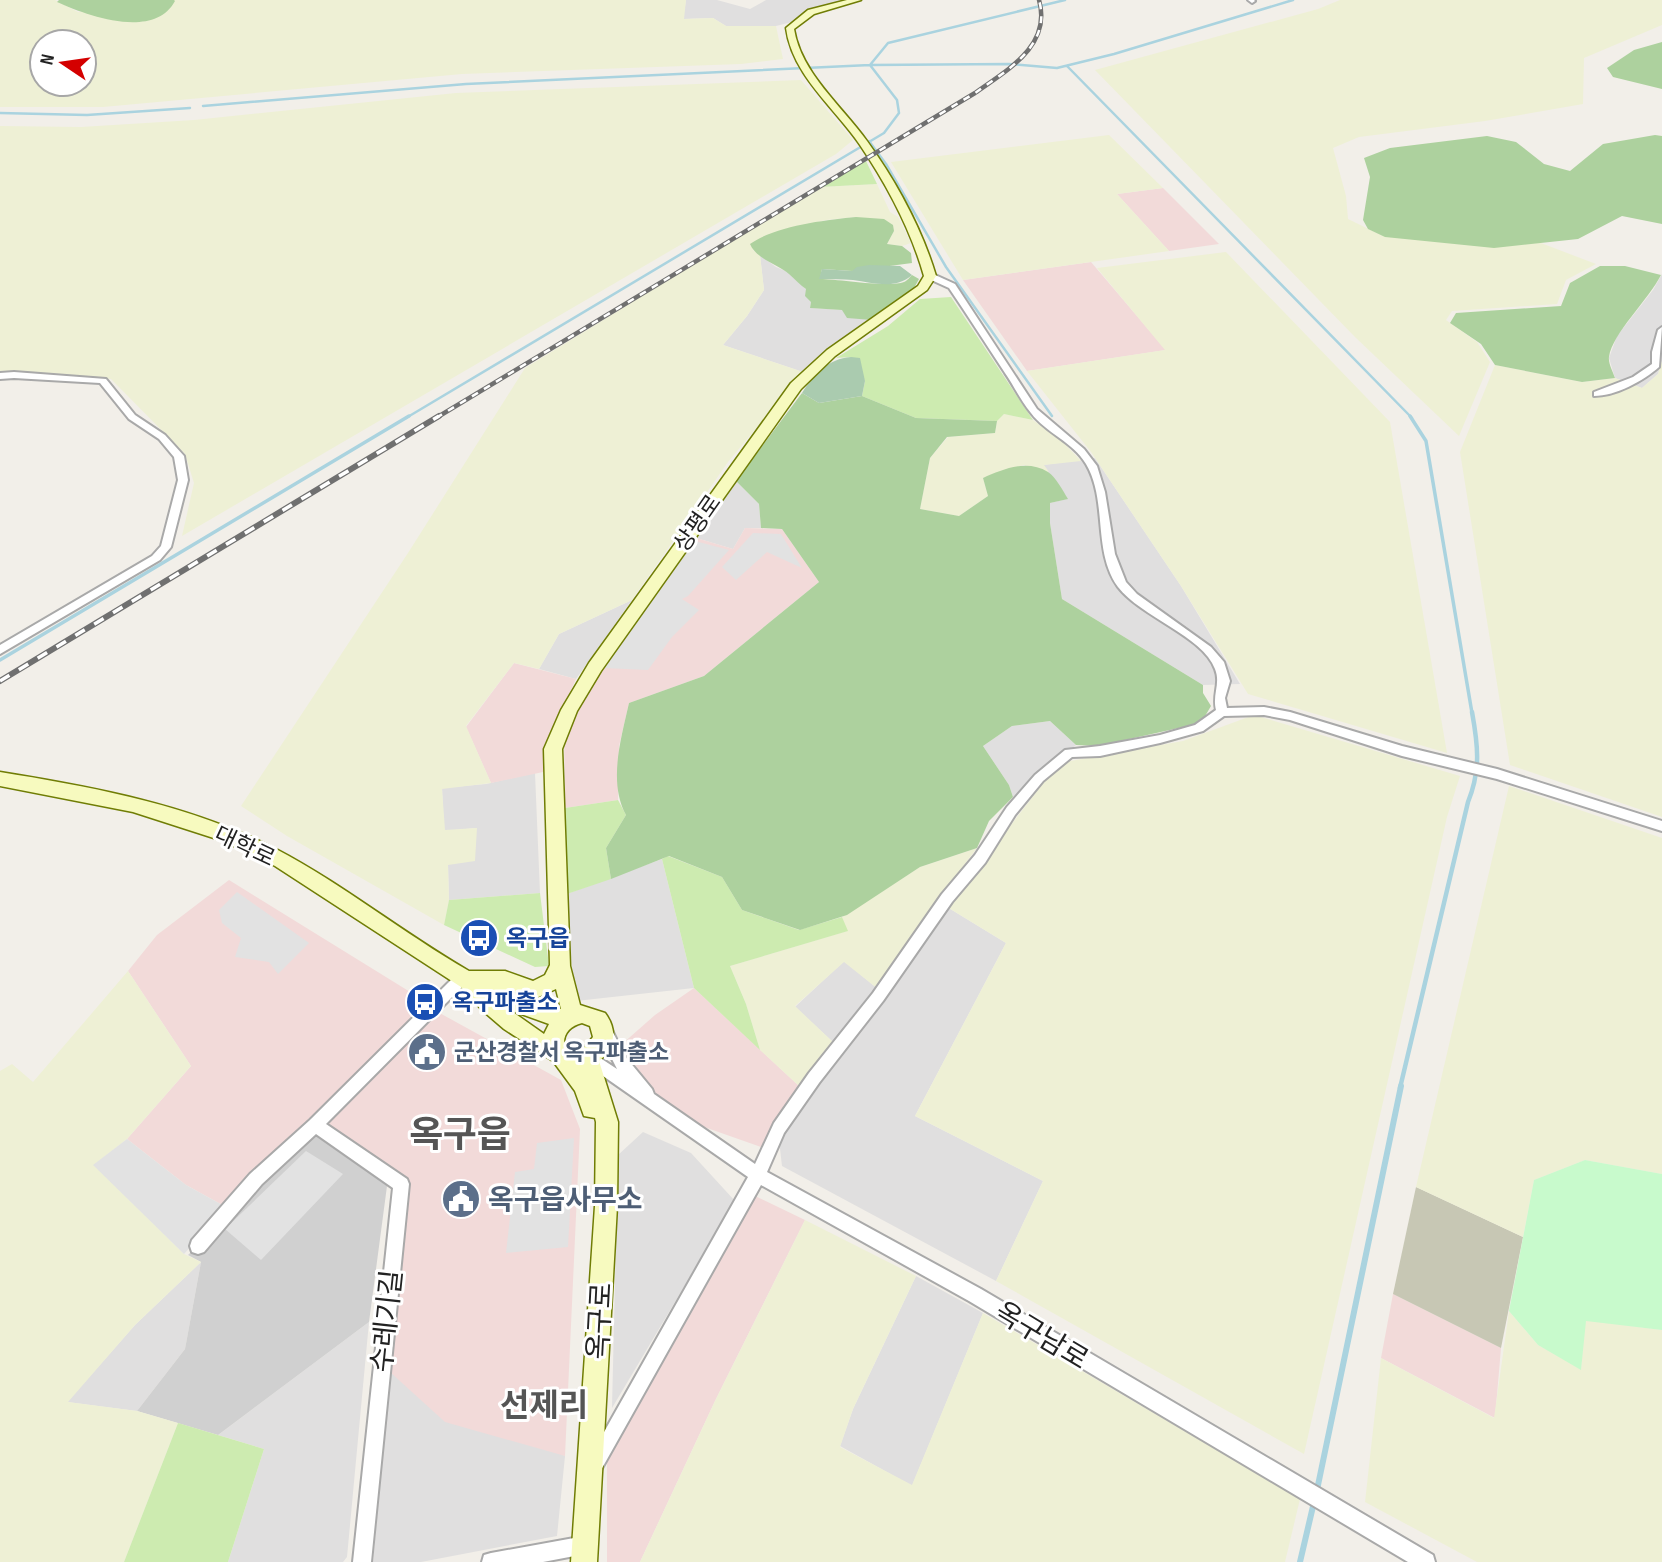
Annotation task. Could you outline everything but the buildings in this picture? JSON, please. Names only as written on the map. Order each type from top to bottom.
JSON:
[{"type":"main road","points":[[857,0],[811,12],[790,28],[792,45],[806,68],[864,144],[922,248],[930,276]]},
{"type":"main road","name":"상평로","points":[[569,1017],[560,966],[553,749],[569,710],[689,533],[796,386],[831,353],[923,288],[930,276]]},
{"type":"main road","name":"대학로","points":[[0,779],[54,787],[176,816],[262,850],[463,976],[533,1012],[569,1017]]},
{"type":"main road","points":[[463,976],[505,980],[534,990],[552,981],[560,966]]},
{"type":"main road","name":"대학로","points":[[463,976],[490,1007],[523,1033],[561,1056]]},
{"type":"main road","points":[[561,1056],[572,1060],[588,1058],[601,1046],[604,1031],[597,1018],[582,1014],[569,1017],[555,1032],[553,1040],[561,1056],[584,1086],[597,1123],[606,1206]]},
{"type":"main road","points":[[588,1058],[607,1122],[606,1206]]},
{"type":"main road","name":"옥구로","points":[[585,1553],[606,1206]]},
{"type":"street","points":[[930,276],[953,286],[1036,414],[1063,435],[1091,465],[1108,548],[1122,585],[1148,608],[1214,655],[1226,673],[1224,689],[1219,698],[1222,712]]},
{"type":"street","points":[[1597,394],[1627,384],[1656,365],[1656,352],[1662,330]]},
{"type":"street","points":[[0,376],[14,374],[103,381],[132,416],[162,437],[179,456],[183,480],[166,547],[156,558],[0,650]]},
{"type":"street","points":[[1224,689],[1233,703],[1488,773],[1662,826]]},
{"type":"street","points":[[590,1473],[758,1175],[779,1128],[814,1078],[878,997],[947,898],[980,859],[1011,811],[1040,778],[1069,753],[1100,751],[1160,739],[1199,728],[1222,712],[1265,711]]},
{"type":"street","points":[[198,1246],[256,1179],[315,1125],[463,976]]},
{"type":"street","points":[[604,1031],[619,1060],[658,1108]]},
{"type":"street","name":"옥구남로","points":[[588,1058],[758,1175],[975,1295],[1426,1562]]},
{"type":"street","name":"수레기길","points":[[315,1125],[401,1184],[362,1562]]},
{"type":"street","points":[[491,1562],[585,1553]]},
{"type":"shaded area","points":[[0,0],[55,0],[78,12],[174,0],[686,0],[684,19],[713,18],[726,26],[776,26],[783,59],[741,64],[462,74],[103,107],[0,107]]},
{"type":"shaded area","points":[[686,0],[717,0],[750,9],[766,0],[850,0],[816,9],[792,22],[776,26],[726,26],[713,18],[683,19]]},
{"type":"shaded area","points":[[1340,0],[1662,0],[1662,25],[1584,58],[1583,104],[1485,121],[1359,137],[1333,148],[1346,196],[1348,219],[1381,235],[1533,240],[1596,264],[1566,280],[1557,304],[1452,311],[1446,320],[1477,342],[1490,362],[1459,436],[1355,337],[1095,70],[1318,9]]},
{"type":"shaded area","points":[[801,80],[853,140],[836,154],[182,536],[194,483],[185,454],[111,379],[19,371],[0,373],[0,126],[81,127],[194,120],[456,93]]},
{"type":"shaded area","points":[[1109,135],[1163,188],[1117,194],[1169,251],[963,280],[891,162]]},
{"type":"shaded area","points":[[877,184],[890,212],[898,217],[911,243],[902,246],[887,244],[894,231],[856,217],[826,220],[785,230],[753,250],[760,255],[764,290],[723,345],[803,372],[728,462],[632,600],[559,634],[539,669],[514,663],[466,726],[491,783],[442,789],[445,830],[477,828],[475,861],[448,865],[449,900],[444,925],[287,836],[241,806],[408,553],[525,368],[820,187]]},
{"type":"shaded area","points":[[1163,188],[1219,244],[1169,251],[1117,194]]},
{"type":"shaded area","points":[[1226,252],[1390,422],[1447,753],[1248,694],[1181,586],[1091,452],[1027,371],[1165,350],[1097,268]]},
{"type":"shaded area","points":[[760,255],[788,272],[806,289],[811,302],[810,308],[843,310],[872,320],[803,372],[723,345],[764,290]]},
{"type":"shaded area","points":[[1091,262],[1166,350],[1027,371],[963,280]]},
{"type":"shaded area","points":[[1662,274],[1662,361],[1658,374],[1642,388],[1615,378],[1609,358],[1617,336],[1653,290]]},
{"type":"shaded area","points":[[1662,361],[1662,817],[1510,765],[1460,452],[1495,365],[1582,382],[1615,378],[1642,388],[1658,374]]},
{"type":"shaded area","points":[[1004,414],[1033,420],[1062,441],[1081,461],[1044,465],[1049,472],[1024,465],[983,478],[988,496],[959,516],[920,509],[930,458],[948,437],[995,433],[997,421]]},
{"type":"shaded area","points":[[1095,458],[1181,586],[1240,684],[1203,685],[1062,599],[1050,523],[1050,503],[1067,499],[1043,465]]},
{"type":"shaded area","points":[[736,481],[759,504],[761,528],[745,528],[733,549],[693,537]]},
{"type":"shaded area","points":[[745,528],[782,529],[819,582],[704,676],[629,703],[619,746],[618,800],[565,808],[564,730],[593,680],[693,537],[733,549]]},
{"type":"shaded area","points":[[753,533],[781,534],[802,568],[767,552],[736,580],[722,567]]},
{"type":"shaded area","points":[[695,541],[729,550],[688,596],[682,599],[699,610],[672,637],[648,670],[603,668]]},
{"type":"shaded area","points":[[632,600],[576,679],[539,669],[559,634]]},
{"type":"shaded area","points":[[514,663],[576,679],[551,733],[543,772],[491,783],[466,727]]},
{"type":"shaded area","points":[[1254,715],[1460,776],[1447,817],[1304,1454],[996,1281],[1043,1181],[915,1116],[1006,943],[947,907],[1059,763],[1183,741]]},
{"type":"shaded area","points":[[1050,721],[1076,745],[1013,797],[1009,785],[983,746],[1012,726]]},
{"type":"shaded area","points":[[535,773],[540,893],[449,900],[448,865],[476,828],[444,831],[442,788],[486,784]]},
{"type":"shaded area","points":[[1509,786],[1662,838],[1662,1174],[1585,1160],[1534,1180],[1523,1237],[1416,1187]]},
{"type":"shaded area","points":[[977,848],[917,927],[878,989],[844,962],[795,1006],[834,1043],[799,1086],[760,1050],[746,1004],[730,966],[847,931],[842,917],[920,867]]},
{"type":"shaded area","points":[[662,859],[694,988],[576,1001],[564,895]]},
{"type":"shaded area","points":[[229,880],[428,1003],[226,1207],[186,1185],[127,1139],[191,1066],[128,971],[157,935]]},
{"type":"shaded area","points":[[237,892],[309,943],[278,974],[269,962],[235,957],[241,938],[222,923],[219,910]]},
{"type":"shaded area","points":[[947,907],[1006,943],[915,1116],[1043,1181],[996,1281],[782,1166],[779,1140]]},
{"type":"shaded area","points":[[844,961],[878,989],[834,1043],[795,1007]]},
{"type":"shaded area","points":[[128,971],[191,1066],[127,1139],[94,1165],[184,1254],[201,1262],[135,1325],[68,1402],[137,1411],[178,1423],[124,1562],[0,1562],[0,1071],[12,1064],[33,1082]]},
{"type":"shaded area","points":[[694,988],[799,1086],[761,1147],[690,1122],[654,1092],[621,1045],[655,1015]]},
{"type":"shaded area","points":[[436,1011],[561,1080],[580,1129],[565,1456],[445,1422],[390,1372],[408,1182],[327,1123]]},
{"type":"shaded area","points":[[315,1132],[387,1186],[369,1322],[218,1435],[137,1411],[185,1349],[201,1262],[188,1255]]},
{"type":"shaded area","points":[[643,1132],[691,1153],[735,1201],[612,1408],[618,1155]]},
{"type":"shaded area","points":[[574,1138],[568,1247],[506,1253],[515,1172],[534,1169],[537,1143]]},
{"type":"shaded area","points":[[127,1139],[186,1185],[226,1207],[184,1254],[93,1165]]},
{"type":"shaded area","points":[[306,1151],[343,1174],[261,1260],[225,1229]]},
{"type":"shaded area","points":[[1416,1187],[1523,1237],[1501,1348],[1393,1294]]},
{"type":"shaded area","points":[[755,1196],[805,1220],[715,1401],[640,1562],[607,1562],[607,1459]]},
{"type":"shaded area","points":[[805,1220],[916,1276],[853,1409],[840,1447],[912,1485],[983,1313],[1300,1499],[1285,1562],[640,1562],[715,1401]]},
{"type":"shaded area","points":[[201,1262],[185,1349],[137,1411],[67,1402],[135,1325]]},
{"type":"shaded area","points":[[916,1276],[983,1313],[912,1486],[840,1446],[853,1409]]},
{"type":"shaded area","points":[[1393,1294],[1501,1348],[1495,1418],[1381,1358]]},
{"type":"shaded area","points":[[1509,1311],[1538,1345],[1581,1369],[1585,1320],[1662,1330],[1662,1562],[1477,1562],[1365,1502],[1381,1358],[1494,1418]]},
{"type":"shaded area","points":[[369,1322],[347,1557],[343,1562],[228,1562],[264,1449],[218,1435]]},
{"type":"shaded area","points":[[390,1372],[435,1386],[565,1456],[557,1536],[421,1562],[373,1562]]},
{"type":"green space","points":[[175,1],[165,13],[152,20],[137,22],[102,18],[57,2]]},
{"type":"green space","points":[[1662,42],[1662,89],[1613,77],[1607,68],[1634,50]]},
{"type":"green space","points":[[1487,136],[1516,142],[1544,164],[1570,171],[1603,144],[1662,136],[1662,224],[1622,216],[1578,239],[1494,248],[1385,237],[1368,229],[1363,220],[1370,177],[1364,158],[1390,148]]},
{"type":"green space","points":[[866,161],[877,184],[820,187]]},
{"type":"green space","points":[[856,217],[884,219],[893,225],[894,231],[887,244],[902,246],[911,253],[912,263],[852,271],[822,269],[820,279],[897,284],[912,275],[919,279],[914,288],[872,320],[847,318],[842,310],[810,308],[811,302],[805,296],[806,289],[784,270],[757,254],[750,244],[786,228]]},
{"type":"green space","points":[[900,266],[912,275],[899,283],[891,284],[819,279],[822,269],[852,271],[857,267]]},
{"type":"green space","points":[[1600,266],[1625,266],[1661,275],[1612,348],[1609,359],[1615,378],[1582,382],[1495,365],[1481,344],[1450,323],[1456,313],[1561,306],[1570,283]]},
{"type":"green space","points":[[951,297],[1033,420],[1004,414],[997,421],[916,418],[862,396],[865,381],[851,357],[836,358],[888,326],[920,299]]},
{"type":"green space","points":[[860,358],[865,381],[862,396],[819,403],[802,393],[823,368],[835,361]]},
{"type":"green space","points":[[802,393],[819,403],[862,396],[916,418],[997,421],[995,433],[947,437],[930,458],[920,509],[959,516],[988,496],[983,478],[1023,466],[1032,466],[1048,472],[1068,499],[1050,503],[1050,523],[1062,599],[1203,685],[1203,693],[1211,706],[1201,723],[1098,746],[1076,745],[1050,721],[1012,726],[983,746],[1009,785],[1013,797],[989,821],[977,848],[920,867],[847,915],[800,930],[742,910],[722,877],[669,856],[611,879],[606,848],[626,815],[617,775],[629,703],[704,676],[819,582],[782,529],[761,528],[759,504],[736,481]]},
{"type":"green space","points":[[618,800],[626,815],[606,848],[611,879],[564,895],[565,808]]},
{"type":"green space","points":[[668,856],[722,877],[742,910],[799,930],[842,917],[848,931],[730,966],[746,1004],[760,1050],[694,988],[662,859]]},
{"type":"green space","points":[[540,893],[549,966],[535,967],[444,925],[449,900]]},
{"type":"green space","points":[[1585,1160],[1662,1174],[1662,1330],[1586,1321],[1581,1370],[1538,1345],[1509,1311],[1534,1180]]},
{"type":"green space","points":[[178,1423],[264,1449],[228,1562],[124,1562]]},
{"type":"waterway","points":[[870,65],[888,43],[1065,0]]},
{"type":"waterway","points":[[870,65],[1009,64],[1057,68],[1114,54],[1293,0]]},
{"type":"waterway","points":[[203,106],[466,84],[870,65]]},
{"type":"waterway","points":[[869,142],[884,133],[899,113],[897,100],[870,65]]},
{"type":"waterway","points":[[1067,66],[1412,418]]},
{"type":"waterway","points":[[0,113],[87,115],[190,108]]},
{"type":"waterway","points":[[406,418],[869,142]]},
{"type":"waterway","points":[[869,142],[886,164],[946,267],[1052,416]]},
{"type":"waterway","points":[[0,660],[409,416]]},
{"type":"waterway","points":[[1410,416],[1426,441],[1472,713]]},
{"type":"waterway","points":[[1400,1088],[1475,779],[1477,747],[1472,712]]},
{"type":"waterway","points":[[1317,1490],[1401,1086]]},
{"type":"waterway","points":[[1300,1562],[1314,1502]]},
{"type":"railway","points":[[436,418],[975,93],[1013,66],[1033,44],[1039,31],[1039,0]]},
{"type":"railway","points":[[0,681],[439,416]]},
{"type":"place","name":"옥구읍","points":[[479,938]]},
{"type":"place","name":"옥구파출소","points":[[425,1002]]},
{"type":"place","name":"군산경찰서 옥구파출소","points":[[427,1052]]},
{"type":"place","name":"옥구읍사무소","points":[[461,1199]]},
{"type":"district","name":"옥구읍","points":[[460,1134]]},
{"type":"district","name":"선제리","points":[[544,1405]]}]
